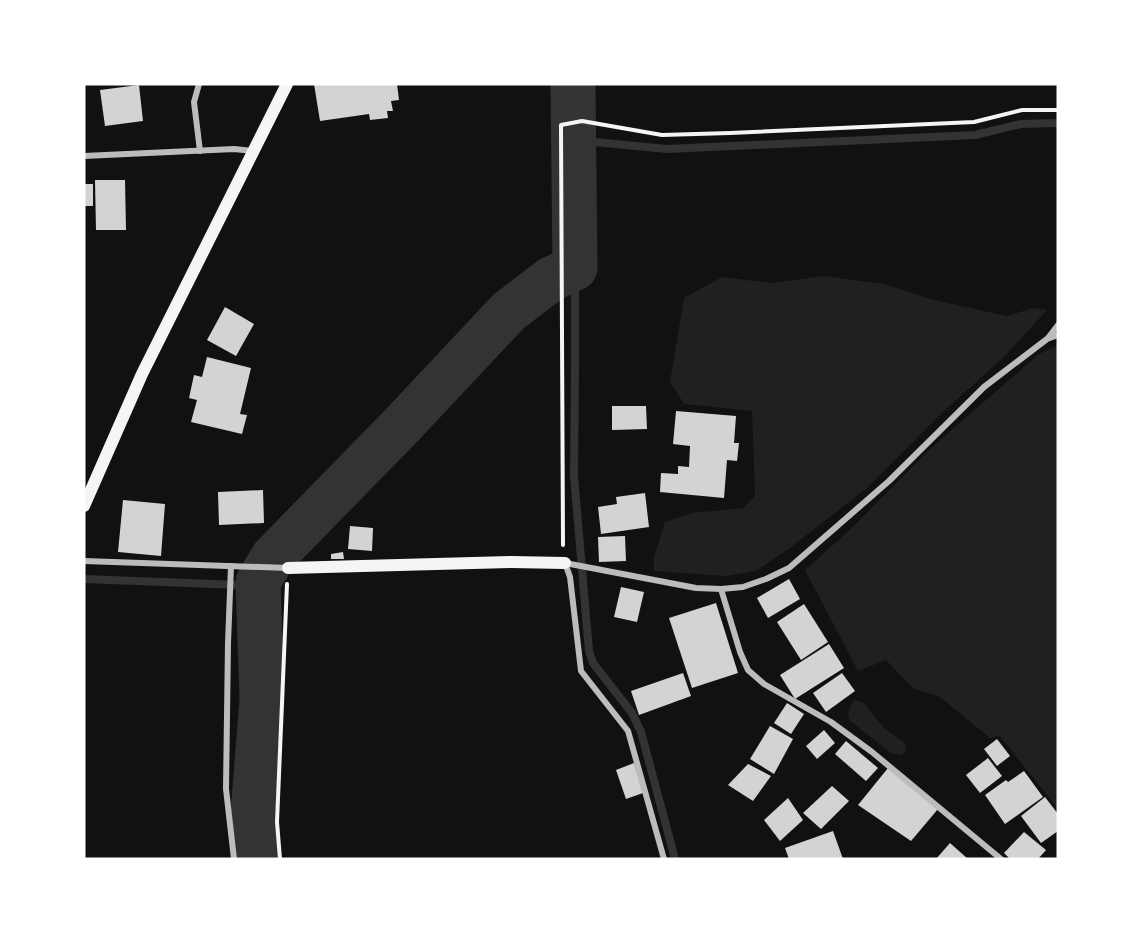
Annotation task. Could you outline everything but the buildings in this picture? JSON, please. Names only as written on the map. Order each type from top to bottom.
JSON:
[{"type":"main road","points":[[84,506],[142,374],[287,84]]},
{"type":"main road","points":[[288,568],[512,562],[571,564]]},
{"type":"street","points":[[199,84],[194,102],[200,151]]},
{"type":"street","points":[[84,156],[234,149],[253,151]]},
{"type":"street","points":[[664,859],[628,731],[581,671],[570,577],[571,564],[696,588],[721,589],[743,586],[766,579],[789,568],[889,481],[984,387],[1047,339],[1058,325]]},
{"type":"street","points":[[1047,339],[1058,335]]},
{"type":"street","points":[[84,561],[288,568]]},
{"type":"street","points":[[231,566],[226,789],[234,859]]},
{"type":"street","points":[[721,589],[740,652],[748,670],[764,684],[831,722],[872,752],[1001,859]]},
{"type":"path","points":[[571,564],[563,552],[561,125],[582,121],[662,135],[974,122],[1022,110],[1058,110]]},
{"type":"path","points":[[280,859],[277,822],[288,568]]},
{"type":"shaded area","points":[[824,276],[884,284],[934,300],[1007,316],[1033,308],[1047,310],[1006,355],[943,412],[867,488],[756,571],[726,576],[654,571],[654,557],[665,522],[692,513],[744,508],[755,495],[752,411],[684,404],[670,382],[684,298],[722,277],[771,283]]},
{"type":"shaded area","points":[[1058,345],[1058,809],[1000,736],[990,738],[940,697],[913,688],[886,660],[858,671],[805,570],[852,528],[956,426],[1039,354]]},
{"type":"shaded area","points":[[854,700],[864,703],[884,728],[905,743],[906,751],[901,755],[891,753],[849,720],[848,712]]},
{"type":"waterway","points":[[258,859],[253,813],[262,700],[258,582],[273,557],[509,311],[551,279],[575,268],[573,84]]},
{"type":"waterway","points":[[574,140],[667,149],[975,135],[1021,124],[1058,123]]},
{"type":"waterway","points":[[575,268],[574,476],[589,651],[593,663],[632,713],[641,732],[675,859]]},
{"type":"waterway","points":[[84,579],[240,585],[259,592]]}]
